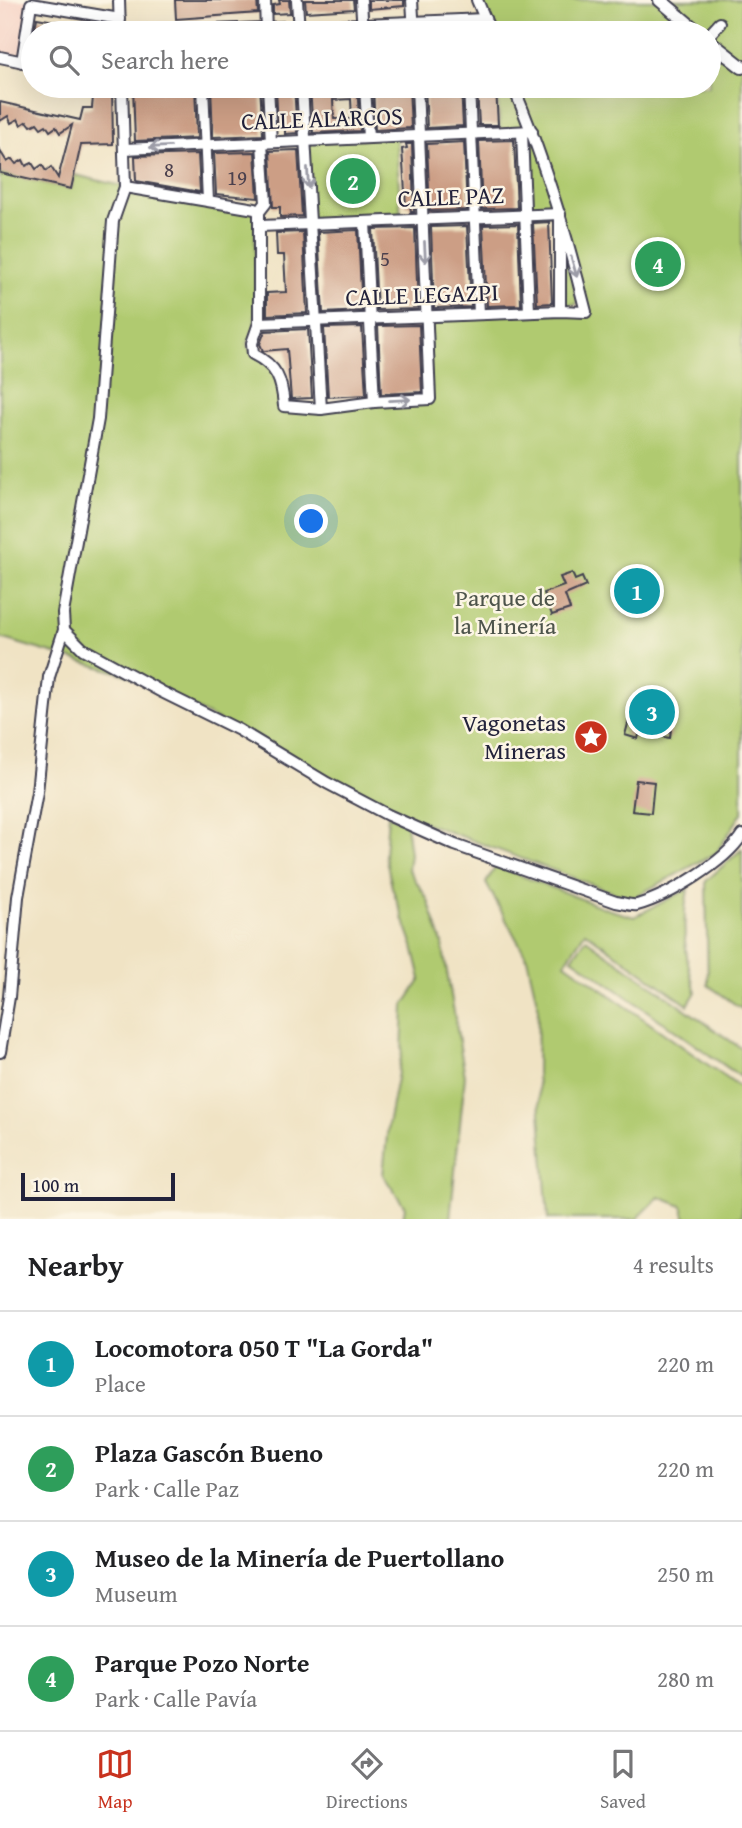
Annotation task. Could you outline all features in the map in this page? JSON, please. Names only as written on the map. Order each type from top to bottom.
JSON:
[{"type":"street","points":[[30,21],[31,4],[120,19],[119,0]]},
{"type":"street","points":[[264,0],[265,21]]},
{"type":"street","points":[[297,0],[298,21]]},
{"type":"street","points":[[361,0],[362,21]]},
{"type":"street","points":[[412,0],[414,21]]},
{"type":"street","points":[[459,21],[485,19],[477,0]]},
{"type":"street","points":[[660,0],[685,21]]},
{"type":"street","points":[[721,50],[742,67]]},
{"type":"street","points":[[0,57],[21,62]]},
{"type":"street","points":[[0,1052],[9,996],[18,897],[37,792],[49,677],[64,630],[63,613],[98,419],[113,221],[125,187],[122,98]]},
{"type":"street","points":[[203,98],[208,201]]},
{"type":"street","points":[[257,211],[266,202],[268,98]]},
{"type":"street","points":[[303,98],[321,409]]},
{"type":"street","points":[[366,98],[368,138]]},
{"type":"street","points":[[257,211],[260,226],[259,323],[252,343],[253,354],[272,365],[279,376],[283,386],[284,406],[321,409],[374,402],[430,399],[417,98]]},
{"type":"street","points":[[470,98],[479,314]]},
{"type":"street","points":[[517,98],[559,214],[560,311]]},
{"type":"street","points":[[527,132],[525,215],[529,312]]},
{"type":"street","name":"CALLE ALARCOS","points":[[124,149],[527,132]]},
{"type":"street","points":[[125,187],[257,211]]},
{"type":"street","name":"CALLE PAZ","points":[[260,226],[559,214]]},
{"type":"street","name":"CALLE LEGAZPI","points":[[259,323],[586,312],[559,214]]},
{"type":"street","points":[[365,222],[374,402]]},
{"type":"street","points":[[64,630],[83,649],[239,730],[327,783],[388,815],[455,845],[616,902],[635,906],[694,878],[734,847],[742,835]]},
{"type":"shaded area","points":[[0,0],[27,0],[31,4],[28,21],[21,21],[21,62],[0,57]]},
{"type":"green space","name":"Parque de la Minería","points":[[477,0],[742,0],[742,813],[716,853],[631,899],[401,814],[134,677],[0,638],[0,173],[71,189],[75,175],[126,187],[255,209],[255,329],[247,345],[253,354],[272,365],[284,406],[430,399],[428,316],[586,312],[560,214],[525,215],[522,132],[500,133],[498,98],[721,98],[721,21],[465,20],[485,19]]},
{"type":"green space","points":[[396,137],[401,221],[311,224],[306,141]]},
{"type":"green space","points":[[563,239],[577,299],[577,304],[565,305]]},
{"type":"green space","points":[[388,815],[406,823],[410,854],[408,869],[428,900],[442,943],[465,1076],[450,1219],[403,1219],[405,1207],[383,1175],[388,1125],[402,1052],[404,1005],[421,979],[413,946],[392,887],[385,855]]},
{"type":"green space","points":[[742,849],[742,1009],[708,985],[706,881]]},
{"type":"green space","points":[[496,866],[634,917],[688,889],[685,941],[696,992],[688,1005],[585,932],[565,963],[742,1089],[742,1217],[686,1219],[682,1206],[659,1197],[637,1219],[548,1219],[537,1073],[538,1006],[527,958],[486,883]]},
{"type":"green space","points":[[586,939],[742,1049],[741,1077],[572,958]]},
{"type":"building","points":[[175,0],[257,0],[258,13],[176,19]]},
{"type":"building","points":[[279,0],[289,0],[290,13],[273,14],[273,5],[280,4]]},
{"type":"building","points":[[305,0],[353,0],[354,9],[306,12]]},
{"type":"building","points":[[369,0],[404,0],[404,6],[369,9]]},
{"type":"building","points":[[93,98],[112,98],[113,144],[81,145],[71,189],[0,173],[0,151],[7,162],[12,159],[16,164],[23,160],[26,166],[32,163],[36,169],[42,165],[46,171],[51,167],[58,178],[72,125],[60,133],[56,127],[50,131],[46,125],[41,128],[37,123],[31,126],[27,121],[21,125],[18,119],[11,123],[8,116],[0,121],[0,102],[80,120],[83,108],[92,108]]},
{"type":"building","points":[[133,98],[195,98],[197,138],[135,141]]},
{"type":"building","points":[[211,98],[261,98],[263,135],[213,137]]},
{"type":"building","points":[[276,98],[295,98],[297,133],[285,134],[285,127],[278,127]]},
{"type":"building","points":[[311,98],[358,98],[360,131],[313,133]],"holes":[[[351,99],[352,119],[334,119],[333,100]]]},
{"type":"building","points":[[374,98],[410,98],[411,128],[375,130]]},
{"type":"building","points":[[426,98],[462,98],[463,126],[427,128]]},
{"type":"building","points":[[478,98],[497,98],[498,125],[479,125]]},
{"type":"building","points":[[514,140],[517,208],[482,209],[479,141]]},
{"type":"building","points":[[464,142],[467,210],[430,211],[427,144]]},
{"type":"building","points":[[406,144],[412,144],[414,212],[411,212],[410,205],[406,206],[402,149],[407,148]]},
{"type":"building","points":[[298,150],[302,216],[280,217],[280,207],[273,207],[270,151]]},
{"type":"building","points":[[255,152],[258,198],[216,194],[214,153]]},
{"type":"building","points":[[198,154],[200,192],[136,181],[135,156]]},
{"type":"building","points":[[549,222],[552,303],[537,304],[533,223]]},
{"type":"building","points":[[518,224],[521,305],[487,306],[483,225]]},
{"type":"building","points":[[467,226],[471,307],[434,308],[431,227]]},
{"type":"building","points":[[415,228],[418,309],[377,310],[373,229]]},
{"type":"building","points":[[358,230],[362,311],[323,313],[318,232]]},
{"type":"building","points":[[303,232],[307,313],[267,315],[267,293],[286,292],[284,255],[277,255],[276,233]]},
{"type":"building","points":[[419,325],[422,392],[381,394],[378,326]]},
{"type":"building","points":[[362,327],[366,395],[328,397],[324,328]]},
{"type":"building","points":[[308,329],[312,398],[291,399],[287,349],[263,351],[260,344],[265,331]]},
{"type":"building","points":[[572,573],[575,580],[582,577],[586,586],[565,595],[570,609],[552,615],[544,593],[564,586],[560,577]]},
{"type":"building","points":[[636,694],[674,701],[670,738],[658,736],[660,725],[642,723],[638,739],[625,735]]},
{"type":"building","points":[[636,780],[654,782],[651,813],[632,811]]},
{"type":"place","name":"Plaza Gascón Bueno","points":[[353,181]]},
{"type":"place","name":"Parque Pozo Norte","points":[[658,264]]},
{"type":"place","name":"Locomotora 050 T \"La Gorda\"","points":[[637,591]]},
{"type":"place","name":"Museo de la Minería de Puertollano","points":[[652,712]]},
{"type":"place","name":"Vagonetas Mineras","points":[[591,737]]}]
